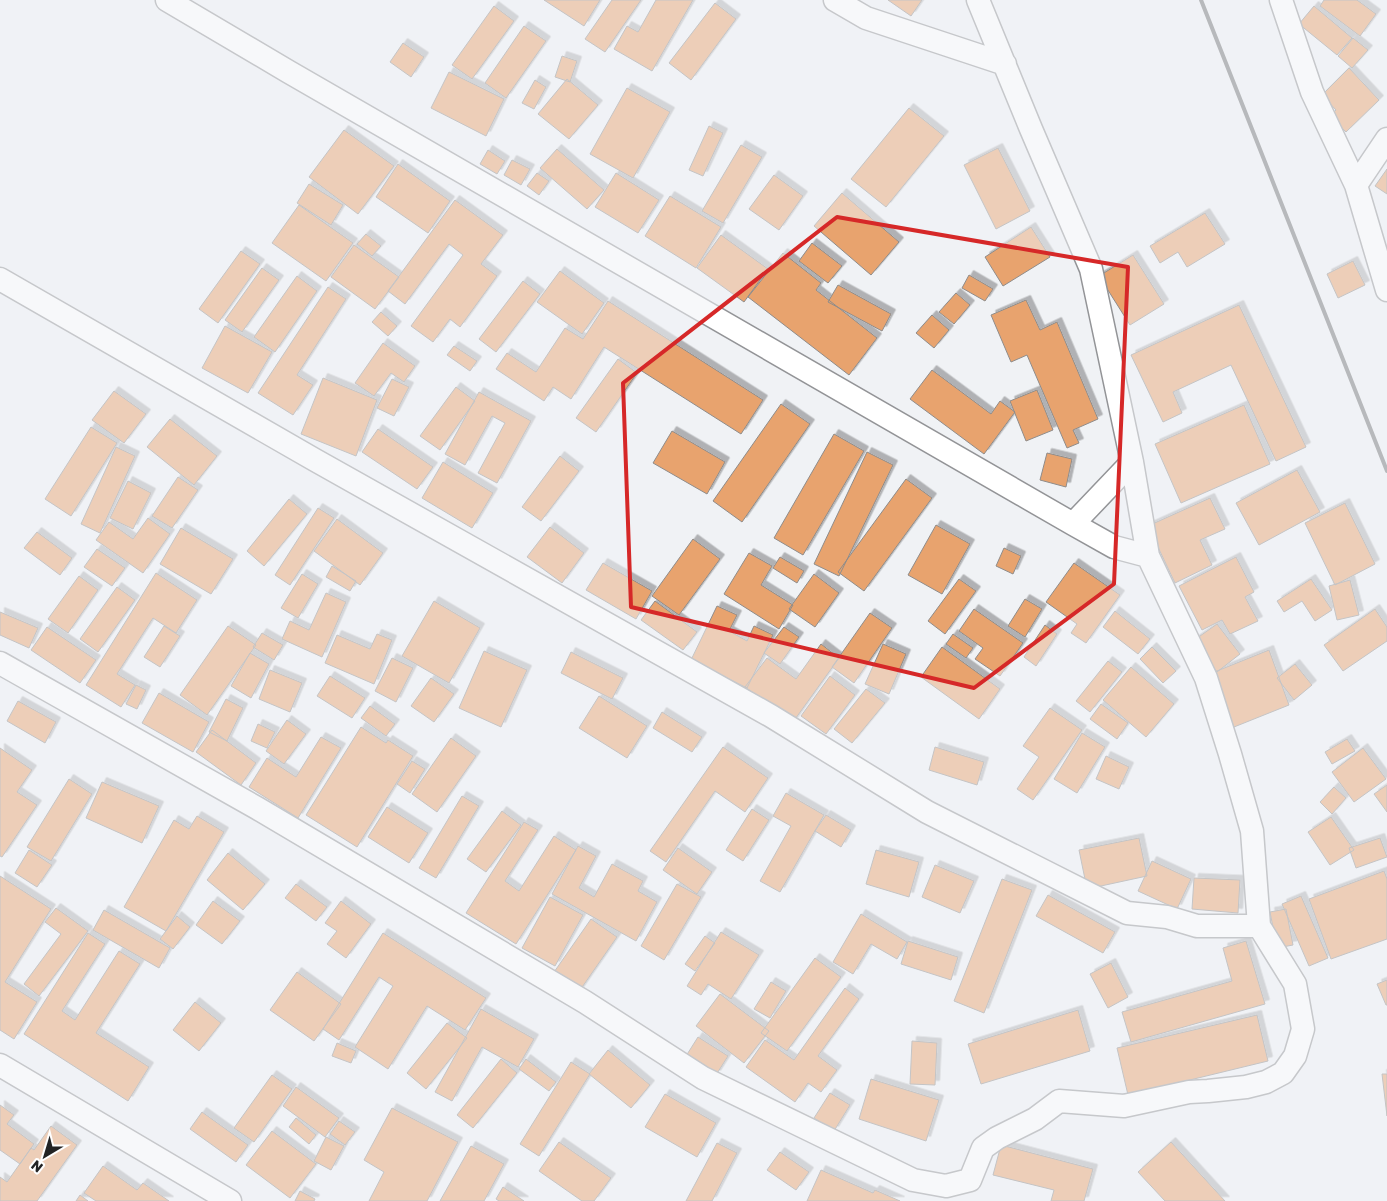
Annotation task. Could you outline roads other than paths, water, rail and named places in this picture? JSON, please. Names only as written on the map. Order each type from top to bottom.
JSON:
[{"type":"street","points":[[167,0],[1073,524],[1114,547],[1148,556]]},
{"type":"street","points":[[835,0],[866,18],[1004,64]]},
{"type":"street","points":[[0,663],[266,813],[585,1002],[703,1078],[913,1180],[946,1186],[970,1180],[983,1148],[1035,1119],[1058,1101],[1124,1106],[1189,1092],[1208,1092],[1246,1087],[1266,1082],[1283,1073],[1295,1056],[1303,1029],[1295,984],[1259,926],[1252,832],[1230,754],[1206,678],[1148,556],[1132,462],[1091,269],[978,0]]},
{"type":"street","points":[[1281,0],[1312,92],[1356,185],[1387,290]]},
{"type":"street","points":[[1356,185],[1387,139]]},
{"type":"street","points":[[0,279],[315,460],[771,716],[927,812],[1127,913],[1167,917],[1198,926],[1259,926]]},
{"type":"street","points":[[1073,524],[1132,462]]},
{"type":"street","points":[[0,1065],[230,1201]]},
{"type":"railway","points":[[1201,0],[1387,471]]}]
